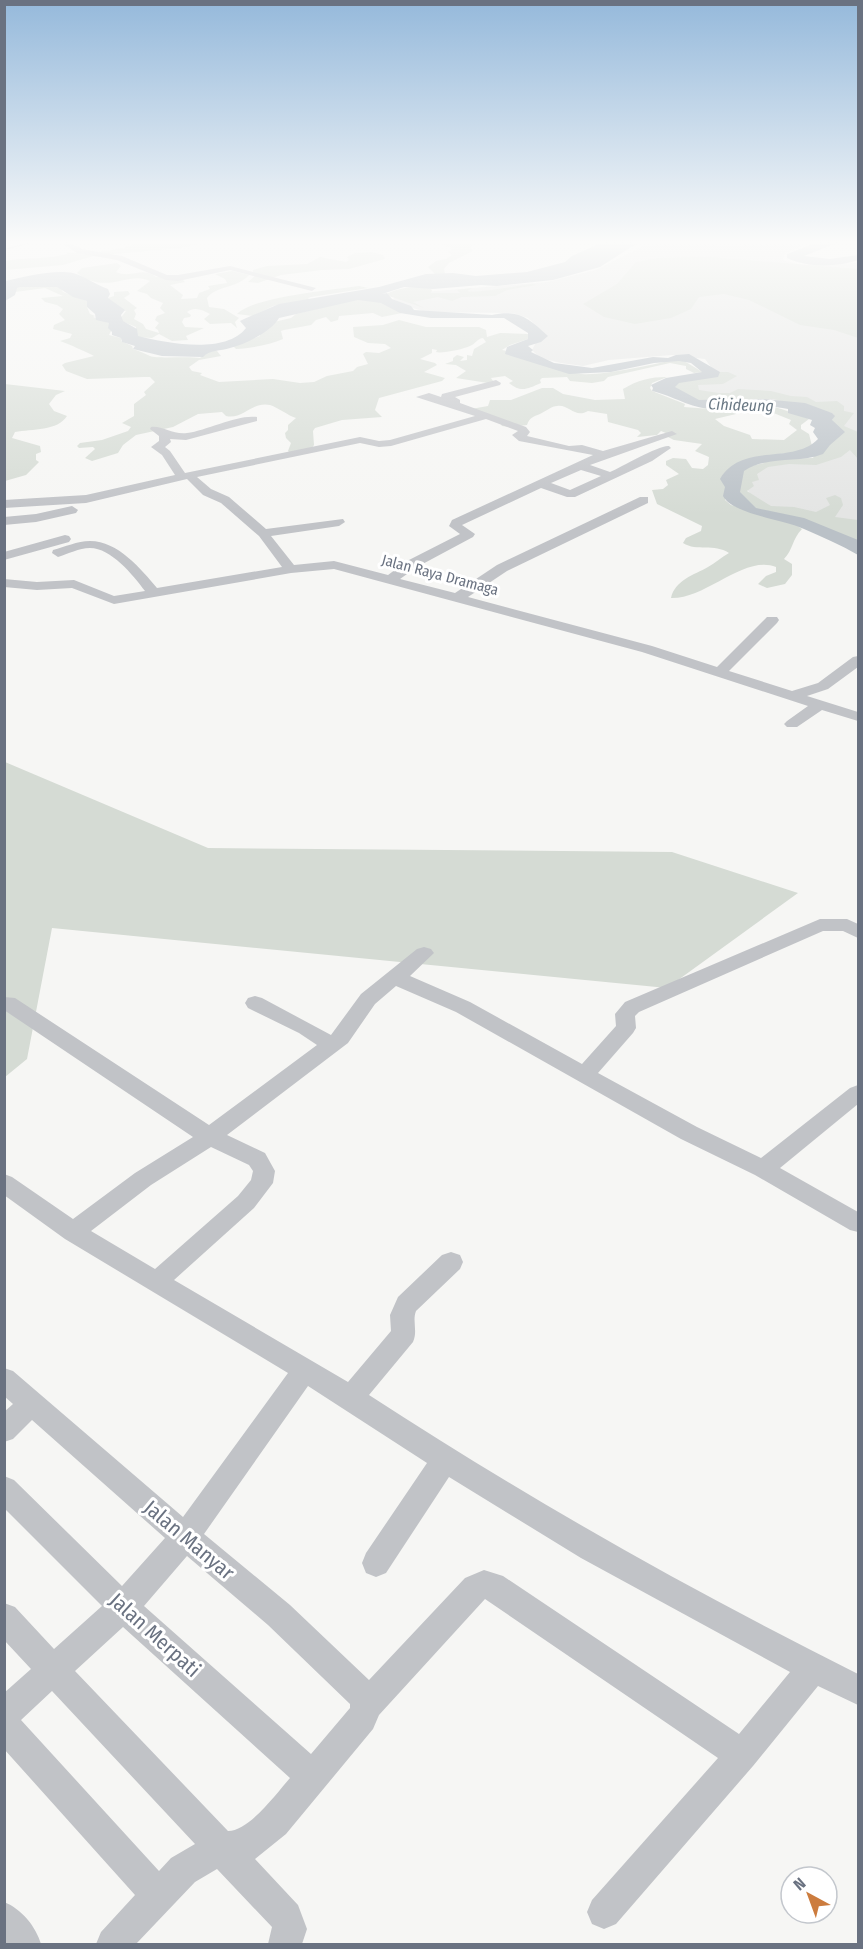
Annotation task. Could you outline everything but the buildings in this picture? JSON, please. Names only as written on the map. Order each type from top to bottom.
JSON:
[{"type":"street","points":[[462,408],[460,404],[446,396],[496,384]]},
{"type":"street","points":[[421,397],[429,396],[522,429],[525,432],[517,435],[523,439],[569,448],[582,448],[603,455]]},
{"type":"street","points":[[4,504],[86,499],[360,440],[379,444],[391,443],[486,416]]},
{"type":"street","points":[[159,432],[186,437],[253,419]]},
{"type":"street","points":[[159,432],[204,423]]},
{"type":"street","points":[[159,432],[165,442],[157,447],[166,453],[186,476],[207,492],[225,501],[263,533],[291,569]]},
{"type":"street","points":[[391,579],[412,564],[469,534],[455,526],[456,523],[603,455],[672,434]]},
{"type":"street","points":[[541,484],[571,494],[648,459],[664,448]]},
{"type":"street","points":[[581,466],[611,476]]},
{"type":"street","points":[[457,598],[474,584],[502,568],[644,500]]},
{"type":"street","points":[[4,520],[36,518],[72,510]]},
{"type":"street","points":[[263,533],[339,522]]},
{"type":"street","points":[[4,556],[65,539]]},
{"type":"street","points":[[58,553],[86,545],[98,545],[132,567],[153,592]]},
{"type":"street","name":"Jalan Raya Dramaga","points":[[4,583],[37,586],[74,584],[108,599],[291,569],[334,565],[647,649],[858,717]]},
{"type":"street","points":[[719,673],[772,620]]},
{"type":"street","points":[[791,696],[824,686],[858,660]]},
{"type":"street","points":[[792,724],[820,705]]},
{"type":"street","points":[[585,1074],[626,1028],[625,1014],[632,1007],[820,926],[847,925],[858,932]]},
{"type":"street","points":[[73,1232],[143,1179],[209,1136],[348,1030],[368,999],[424,953]]},
{"type":"street","points":[[396,978],[463,1007],[858,1223]]},
{"type":"street","points":[[8,1003],[209,1136],[257,1159],[264,1171],[262,1183],[246,1202],[156,1281]]},
{"type":"street","points":[[255,1003],[306,1028],[330,1044]]},
{"type":"street","points":[[763,1169],[858,1093]]},
{"type":"street","points":[[7,1190],[351,1398],[446,1460],[591,1548],[858,1690]]},
{"type":"street","points":[[351,1398],[404,1334],[402,1315],[407,1304],[451,1262]]},
{"type":"street","points":[[4,1714],[56,1670],[123,1607],[185,1538],[305,1370]]},
{"type":"street","name":"Jalan Manyar","points":[[4,1379],[185,1538],[279,1615],[363,1695],[366,1706]]},
{"type":"street","points":[[4,1430],[32,1403]]},
{"type":"street","points":[[376,1563],[446,1460]]},
{"type":"street","name":"Jalan Merpati","points":[[4,1489],[123,1607],[311,1776]]},
{"type":"street","points":[[113,1944],[183,1870],[220,1848],[242,1848],[274,1822],[362,1718],[366,1706],[475,1588],[484,1584],[493,1586],[742,1755]]},
{"type":"street","points":[[4,1618],[56,1670],[286,1917],[290,1929],[285,1944]]},
{"type":"street","points":[[604,1912],[742,1755],[813,1668]]},
{"type":"street","points":[[4,1725],[158,1894]]},
{"type":"street","points":[[4,1919],[24,1944]]},
{"type":"shaded area","points":[[68,333],[110,333],[109,335],[121,338],[121,341],[132,346],[133,349],[150,356],[200,358],[210,351],[217,351],[221,356],[199,360],[189,367],[192,371],[202,373],[200,375],[219,382],[273,379],[300,383],[314,382],[327,376],[353,371],[357,367],[368,364],[363,354],[366,352],[379,353],[391,348],[385,344],[368,343],[354,337],[354,333],[486,333],[487,337],[500,333],[528,334],[528,339],[502,350],[572,373],[602,373],[677,359],[703,372],[694,373],[686,369],[686,366],[670,363],[608,377],[604,381],[592,383],[570,381],[567,377],[542,378],[541,383],[524,389],[513,386],[509,383],[513,381],[505,376],[491,378],[493,381],[488,383],[456,378],[466,371],[456,365],[445,364],[453,361],[457,355],[464,357],[460,361],[467,360],[467,355],[472,356],[474,349],[486,342],[483,338],[458,350],[436,352],[437,350],[432,349],[432,353],[420,359],[437,365],[424,372],[445,378],[442,381],[379,398],[375,410],[382,417],[342,420],[315,428],[313,431],[314,445],[310,451],[291,454],[288,451],[291,443],[285,433],[288,425],[296,418],[264,404],[232,417],[222,412],[198,414],[173,427],[136,435],[123,445],[118,453],[92,461],[85,458],[95,449],[93,447],[79,448],[77,446],[80,443],[102,440],[128,431],[131,427],[122,423],[134,416],[134,404],[146,395],[144,392],[155,382],[150,377],[87,379],[66,371],[62,365],[65,363],[94,356],[60,341],[70,338],[72,334]]},
{"type":"shaded area","points":[[136,333],[193,333],[186,336],[188,340],[172,341],[159,334],[152,338],[136,337]]},
{"type":"shaded area","points":[[260,333],[281,333],[283,339],[254,347],[236,349],[233,346],[260,336]]},
{"type":"shaded area","points":[[541,333],[858,333],[858,540],[756,503],[743,483],[757,468],[775,462],[813,464],[842,416],[750,398],[703,398],[679,386],[719,378],[705,359],[672,355],[609,360],[583,366],[540,358],[532,350]]},
{"type":"shaded area","points":[[843,333],[858,333],[858,338]]},
{"type":"shaded area","points":[[718,372],[728,372],[737,376],[723,384],[698,385],[699,390],[719,393],[730,393],[738,389],[771,391],[807,397],[816,402],[837,401],[844,406],[844,411],[854,413],[844,426],[858,432],[858,459],[850,450],[841,457],[816,465],[789,464],[768,467],[757,474],[759,480],[752,482],[754,486],[747,491],[771,506],[794,507],[816,512],[830,505],[826,498],[835,495],[841,498],[843,505],[835,517],[858,520],[858,541],[791,516],[752,508],[737,490],[742,468],[764,463],[767,459],[813,458],[834,416],[832,413],[773,399],[699,401],[676,391],[673,383]]},
{"type":"shaded area","points":[[667,377],[652,383],[650,388],[652,391],[685,404],[684,407],[737,411],[736,414],[715,419],[724,426],[750,435],[752,439],[784,440],[797,430],[789,424],[791,420],[771,412],[766,405],[809,419],[801,425],[801,429],[809,434],[812,446],[802,451],[759,457],[725,487],[725,500],[731,505],[796,525],[802,529],[784,559],[792,564],[792,575],[785,584],[767,588],[758,584],[766,576],[776,572],[776,567],[751,566],[698,592],[671,598],[681,582],[729,553],[717,548],[694,547],[683,543],[686,538],[701,531],[702,526],[657,504],[652,490],[663,489],[668,485],[666,480],[679,474],[666,465],[666,461],[673,458],[686,459],[692,468],[703,469],[708,465],[709,457],[695,451],[702,444],[674,440],[661,431],[657,435],[637,437],[641,433],[638,430],[608,422],[607,414],[588,411],[579,413],[561,406],[553,407],[534,417],[527,425],[510,427],[502,426],[495,416],[478,415],[471,409],[488,406],[490,400],[511,400],[542,388],[553,388],[563,394],[595,400],[625,399],[623,389],[628,386],[644,380]]},
{"type":"shaded area","points":[[5,384],[65,391],[56,395],[49,404],[54,411],[67,416],[63,421],[51,427],[15,432],[12,438],[40,446],[41,452],[36,454],[36,460],[39,462],[26,475],[5,481]]},
{"type":"shaded area","points":[[5,762],[208,848],[672,852],[798,893],[667,988],[52,928],[27,1059],[5,1077]]},
{"type":"water","points":[[112,333],[138,333],[138,336],[164,342],[195,345],[224,342],[240,333],[263,333],[236,346],[212,352],[203,357],[162,356],[133,349],[135,346],[122,342],[121,338]]},
{"type":"water","name":"Cihideung","points":[[528,333],[545,333],[548,336],[541,342],[528,346],[533,350],[531,352],[554,363],[592,368],[653,357],[668,358],[689,354],[720,372],[718,377],[679,383],[675,387],[699,400],[763,399],[805,403],[832,413],[835,416],[832,420],[845,432],[823,454],[754,466],[744,471],[740,492],[756,508],[804,518],[858,540],[858,555],[804,529],[748,512],[728,502],[723,496],[725,487],[720,479],[730,468],[741,461],[795,451],[808,447],[818,439],[813,432],[815,428],[810,425],[812,420],[788,413],[788,409],[778,407],[704,408],[652,391],[651,385],[666,378],[702,372],[691,363],[679,361],[654,363],[611,372],[569,374],[505,354],[507,347],[528,339]]}]
